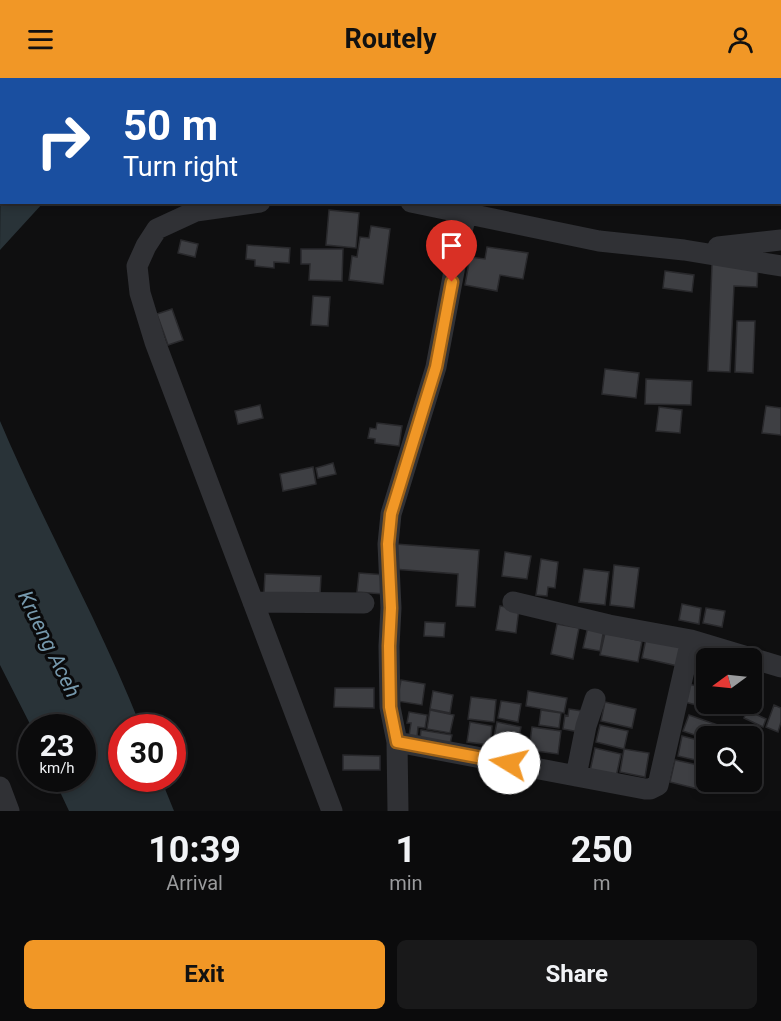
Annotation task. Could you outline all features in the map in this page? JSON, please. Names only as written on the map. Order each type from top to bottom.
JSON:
[{"type":"street","points":[[246,204],[196,211],[157,229],[137,266],[140,293],[155,342],[332,811]]},
{"type":"street","points":[[419,204],[599,241],[684,250],[781,266]]},
{"type":"street","points":[[398,811],[397,742],[390,707],[391,608],[388,544],[391,514],[436,367],[466,215]]},
{"type":"street","points":[[684,250],[781,240]]},
{"type":"street","points":[[253,602],[364,603]]},
{"type":"street","points":[[513,602],[609,625],[692,640],[781,667]]},
{"type":"street","points":[[397,742],[650,789],[658,785],[692,640]]},
{"type":"street","points":[[576,776],[584,734],[595,699]]},
{"type":"street","points":[[0,787],[9,811]]},
{"type":"water","points":[[0,204],[42,204],[0,250]]},
{"type":"water","name":"Krueng Aceh","points":[[0,421],[136,714],[108,714],[108,792],[166,792],[174,811],[69,811],[60,792],[96,792],[96,714],[25,714],[0,665]]},
{"type":"building","points":[[329,210],[359,213],[356,248],[326,245]]},
{"type":"building","points":[[371,226],[390,229],[383,284],[349,280],[352,256],[357,257],[360,237],[369,238]]},
{"type":"building","points":[[181,240],[198,244],[195,257],[178,253]]},
{"type":"building","points":[[247,245],[290,248],[289,263],[274,262],[274,268],[255,266],[255,260],[246,259]]},
{"type":"building","points":[[487,247],[528,253],[523,279],[500,275],[497,291],[465,285],[470,257],[485,259]]},
{"type":"building","points":[[301,249],[343,249],[342,281],[309,280],[310,264],[301,264]]},
{"type":"building","points":[[712,264],[758,266],[757,287],[734,286],[730,372],[708,371]]},
{"type":"building","points":[[665,271],[694,275],[692,292],[663,288]]},
{"type":"building","points":[[313,296],[330,297],[328,326],[311,325]]},
{"type":"building","points":[[172,309],[183,340],[168,345],[157,314]]},
{"type":"building","points":[[737,321],[755,321],[753,373],[735,372]]},
{"type":"building","points":[[605,369],[639,373],[636,398],[602,394]]},
{"type":"building","points":[[646,379],[692,381],[691,405],[645,404]]},
{"type":"building","points":[[260,405],[263,418],[238,424],[235,411]]},
{"type":"building","points":[[766,406],[781,408],[781,435],[762,433]]},
{"type":"building","points":[[659,407],[682,410],[680,433],[656,431]]},
{"type":"building","points":[[377,423],[402,426],[399,446],[375,443],[375,439],[368,438],[370,428],[376,429]]},
{"type":"building","points":[[333,463],[336,474],[318,478],[316,468]]},
{"type":"building","points":[[313,467],[316,484],[283,491],[280,474]]},
{"type":"building","points":[[395,544],[479,550],[475,607],[456,606],[458,574],[393,569]]},
{"type":"building","points":[[505,552],[531,556],[527,579],[502,576]]},
{"type":"building","points":[[541,559],[558,562],[555,588],[548,587],[547,596],[536,595]]},
{"type":"building","points":[[614,565],[639,568],[634,608],[610,605]]},
{"type":"building","points":[[584,569],[609,572],[605,605],[579,602]]},
{"type":"building","points":[[359,573],[386,575],[384,594],[357,592]]},
{"type":"building","points":[[265,574],[321,576],[320,595],[264,593]]},
{"type":"building","points":[[682,604],[701,608],[699,624],[679,620]]},
{"type":"building","points":[[500,606],[519,609],[516,633],[496,630]]},
{"type":"building","points":[[706,608],[725,611],[722,627],[703,623]]},
{"type":"building","points":[[425,622],[445,623],[444,637],[424,636]]},
{"type":"building","points":[[557,624],[579,628],[573,659],[551,654]]},
{"type":"building","points":[[588,626],[604,629],[600,651],[583,648]]},
{"type":"building","points":[[605,633],[642,641],[638,662],[600,655]]},
{"type":"building","points":[[647,634],[683,642],[678,666],[642,658]]},
{"type":"building","points":[[693,648],[696,649],[696,669],[689,667]]},
{"type":"building","points":[[401,680],[425,684],[422,705],[397,701]]},
{"type":"building","points":[[685,683],[696,686],[696,705],[681,701]]},
{"type":"building","points":[[335,688],[374,688],[374,708],[334,707]]},
{"type":"building","points":[[433,691],[453,695],[450,713],[430,709]]},
{"type":"building","points":[[528,691],[567,698],[564,713],[526,706]]},
{"type":"building","points":[[471,697],[496,700],[494,722],[468,719]]},
{"type":"building","points":[[501,701],[521,704],[518,722],[498,718]]},
{"type":"building","points":[[605,702],[636,709],[632,728],[601,721]]},
{"type":"building","points":[[774,705],[781,708],[778,732],[766,727]]},
{"type":"building","points":[[569,709],[582,711],[579,732],[563,729],[565,715],[568,716]]},
{"type":"building","points":[[430,710],[454,715],[450,733],[427,729]]},
{"type":"building","points":[[541,710],[561,713],[559,728],[539,725]]},
{"type":"building","points":[[409,712],[427,715],[425,728],[418,727],[417,737],[409,736],[411,723],[407,723]]},
{"type":"building","points":[[746,714],[755,714],[766,719],[763,727],[744,718]]},
{"type":"building","points":[[689,715],[720,726],[696,726],[696,736],[683,731]]},
{"type":"building","points":[[470,722],[492,726],[490,745],[467,742]]},
{"type":"building","points":[[497,722],[521,727],[516,752],[492,747]]},
{"type":"building","points":[[600,725],[628,731],[624,749],[596,742]]},
{"type":"building","points":[[532,727],[561,731],[558,754],[529,750]]},
{"type":"building","points":[[421,730],[452,735],[450,744],[420,739]]},
{"type":"building","points":[[682,736],[696,740],[696,760],[678,756]]},
{"type":"building","points":[[595,748],[621,754],[616,777],[590,771]]},
{"type":"building","points":[[624,749],[649,753],[645,777],[620,772]]},
{"type":"building","points":[[343,755],[380,756],[380,770],[343,770]]},
{"type":"building","points":[[675,760],[696,764],[696,788],[670,782]]},
{"type":"route","points":[[452,282],[436,367],[391,514],[388,544],[391,608],[390,707],[397,742],[509,763]]}]
